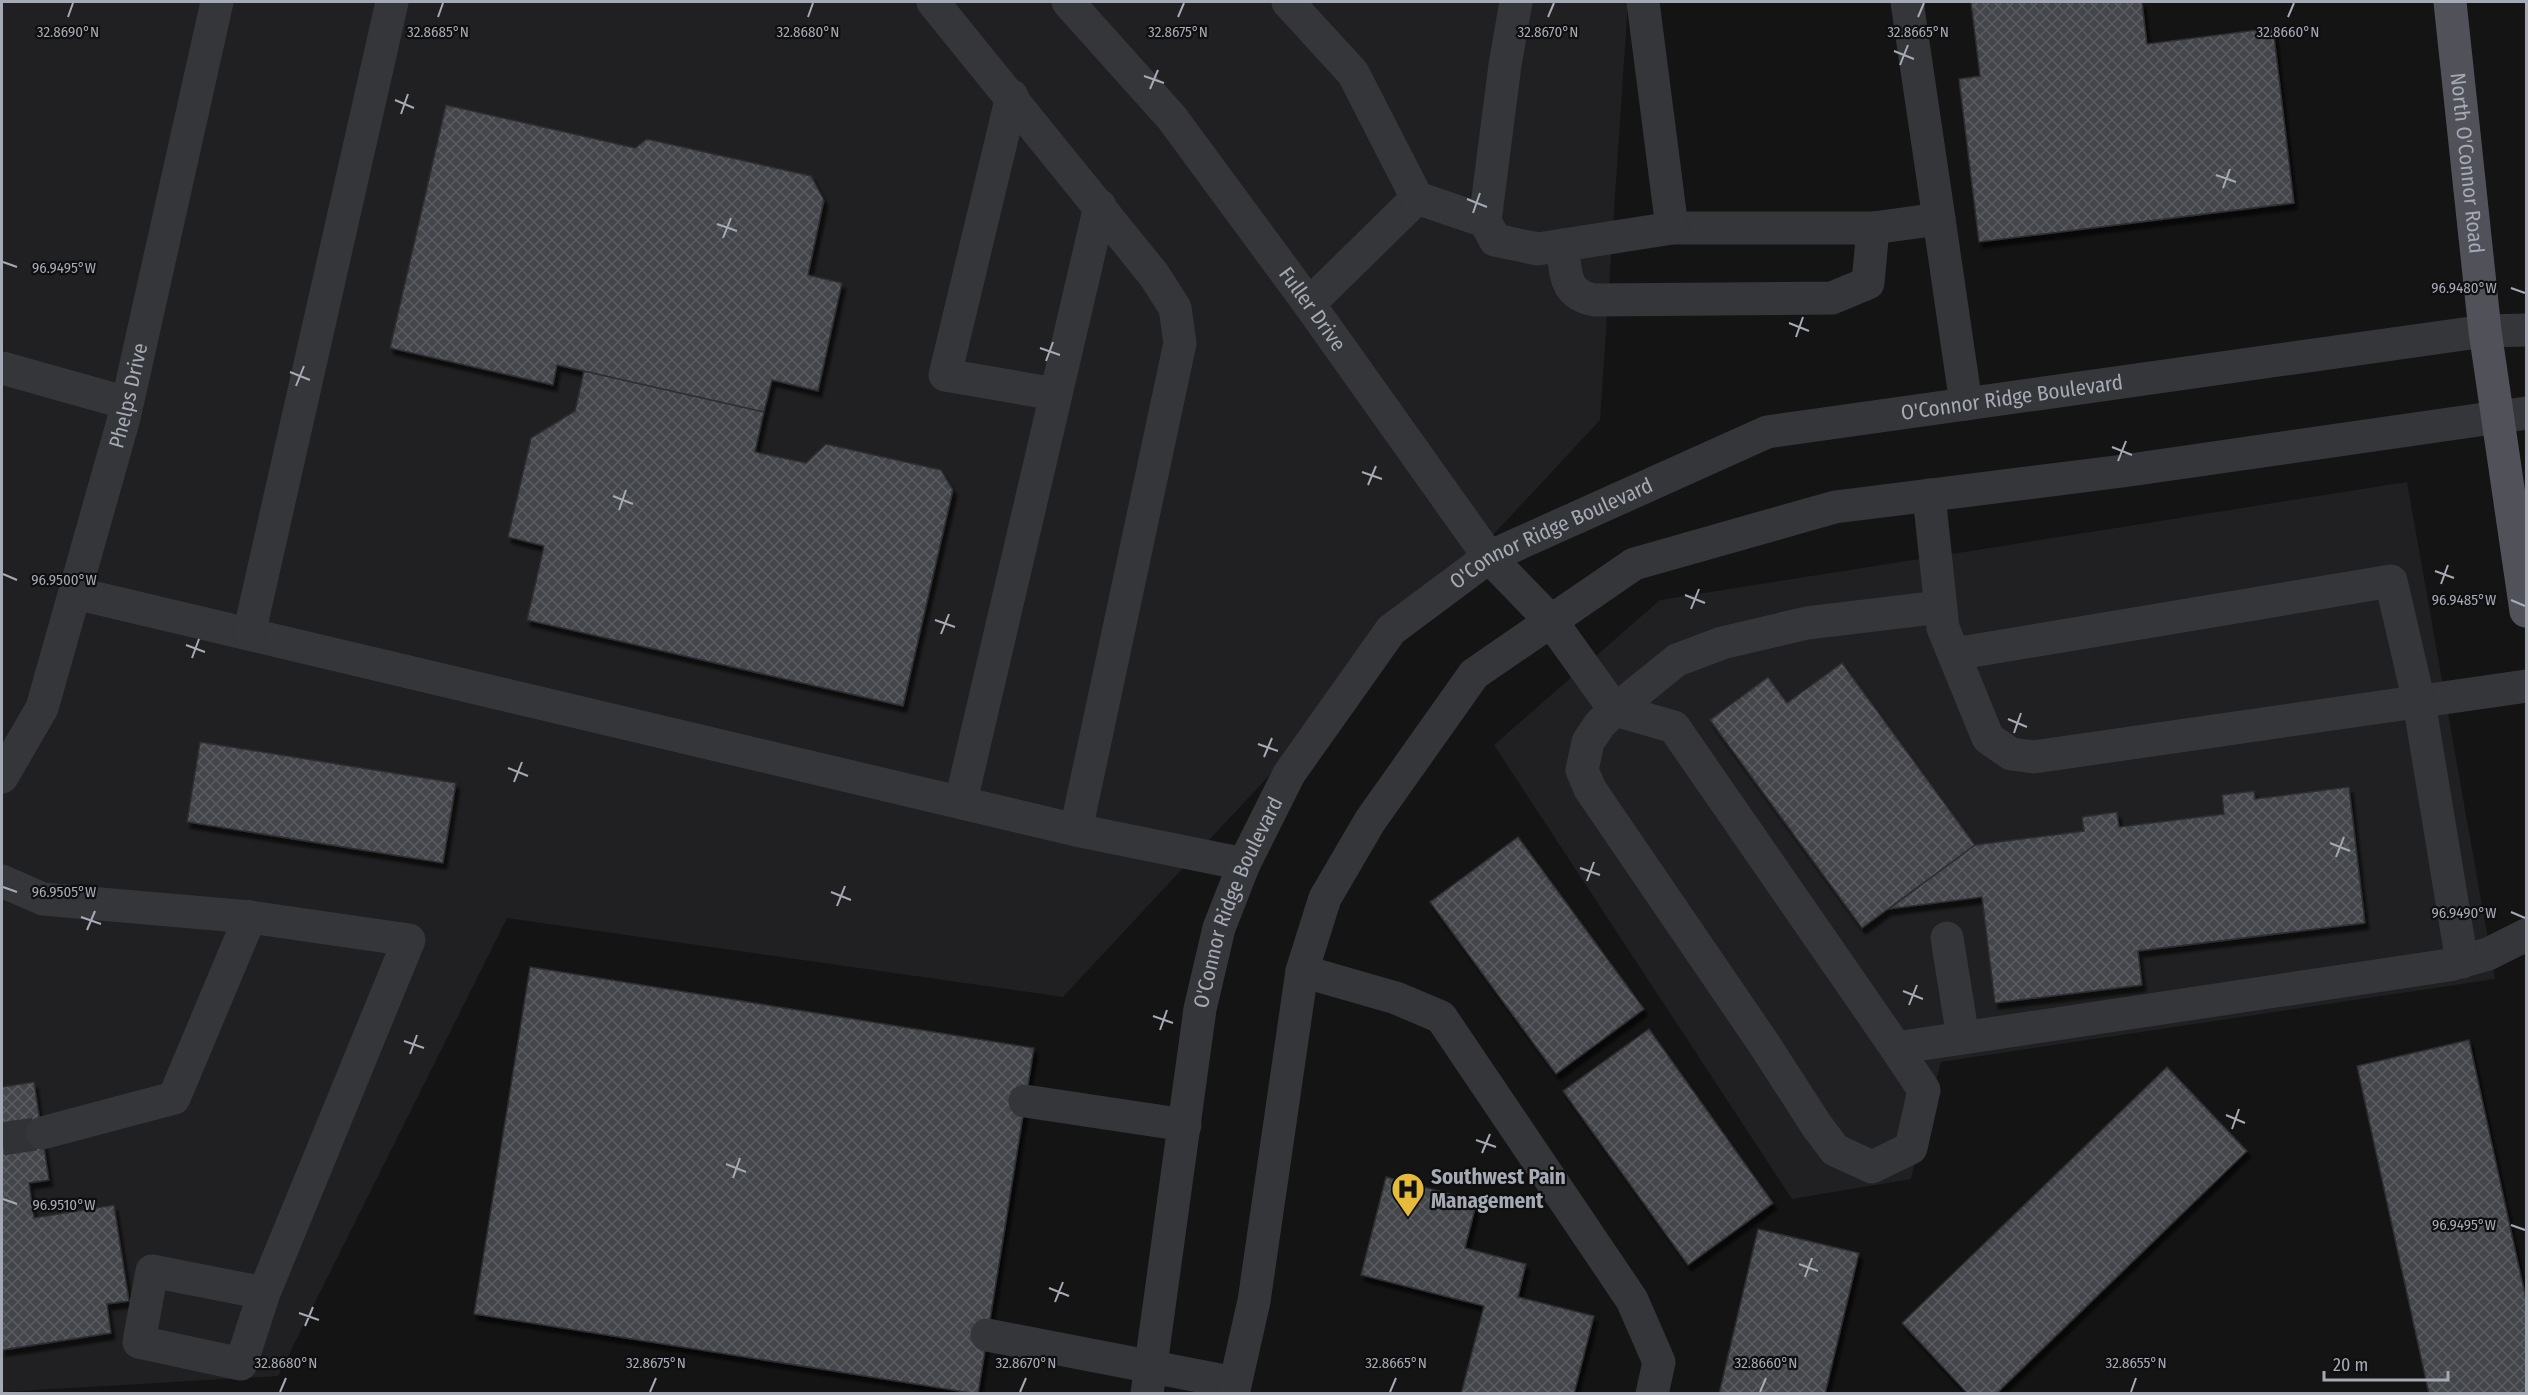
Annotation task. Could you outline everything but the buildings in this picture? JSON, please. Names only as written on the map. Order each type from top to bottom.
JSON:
[{"type":"main road","name":"North O'Connor Road","points":[[2450,2],[2486,331],[2512,415],[2526,610]]},
{"type":"street","name":"Phelps Drive","points":[[2,777],[42,708],[75,593],[127,403],[217,2]]},
{"type":"street","points":[[249,634],[392,2]]},
{"type":"street","points":[[933,2],[1100,206],[1154,275],[1175,308],[1180,344],[1076,830]]},
{"type":"street","name":"Fuller Drive","points":[[1068,2],[1172,118],[1309,304],[1489,557],[1551,621],[1615,710]]},
{"type":"street","points":[[1288,2],[1353,73],[1417,198],[1485,221]]},
{"type":"street","points":[[1516,2],[1505,65],[1485,221],[1495,240],[1538,249],[1672,228],[1873,228],[1939,219]]},
{"type":"street","points":[[1643,2],[1672,228]]},
{"type":"street","points":[[1907,2],[1966,404]]},
{"type":"street","points":[[1012,96],[945,375],[1056,394]]},
{"type":"street","points":[[1309,304],[1417,198]]},
{"type":"street","points":[[961,801],[1100,206]]},
{"type":"street","points":[[1562,245],[1569,285],[1579,297],[1594,300],[1832,298],[1868,283],[1873,228]]},
{"type":"street","name":"O'Connor Ridge Boulevard","points":[[1150,1380],[1200,1009],[1219,928],[1244,864],[1289,774],[1391,630],[1489,557],[1767,432],[2486,331],[2526,330]]},
{"type":"street","points":[[2,368],[127,403]]},
{"type":"street","points":[[987,1335],[1150,1380],[1234,1388],[1254,1301],[1302,970],[1325,898],[1370,821],[1474,674],[1634,564],[1835,507],[2134,469],[2512,415]]},
{"type":"street","points":[[1929,495],[1943,628],[1988,738],[2011,754],[2034,757],[2526,686]]},
{"type":"street","points":[[1954,654],[2391,581],[2419,702],[2462,962]]},
{"type":"street","points":[[75,593],[1076,830],[1244,864]]},
{"type":"street","points":[[1615,710],[1674,728],[1924,1090],[1911,1148],[1872,1167],[1835,1150],[1817,1126],[1764,1044],[1590,789],[1582,770],[1588,742],[1600,724],[1615,710],[1677,660],[1722,643],[1807,623],[1940,607]]},
{"type":"street","points":[[2,881],[43,899],[250,917],[409,940],[264,1293]]},
{"type":"street","points":[[42,1133],[174,1098],[250,917]]},
{"type":"street","points":[[1896,1048],[2462,962],[2488,954],[2526,935]]},
{"type":"street","points":[[1947,938],[1963,1038]]},
{"type":"street","points":[[1302,970],[1396,998],[1441,1017],[1632,1300],[1659,1362],[1652,1394]]},
{"type":"street","points":[[1025,1101],[1185,1125]]},
{"type":"shaded area","points":[[2,2],[1628,2],[1600,420],[1063,997],[507,918],[278,1376],[2,1392]]},
{"type":"shaded area","points":[[2407,482],[2495,979],[1941,1062],[1911,1179],[1792,1199],[1494,745],[1660,600]]},
{"type":"tunnel","points":[[2,1139],[42,1133]]},
{"type":"place","name":"Southwest Pain Management","points":[[1408,1218]]}]
